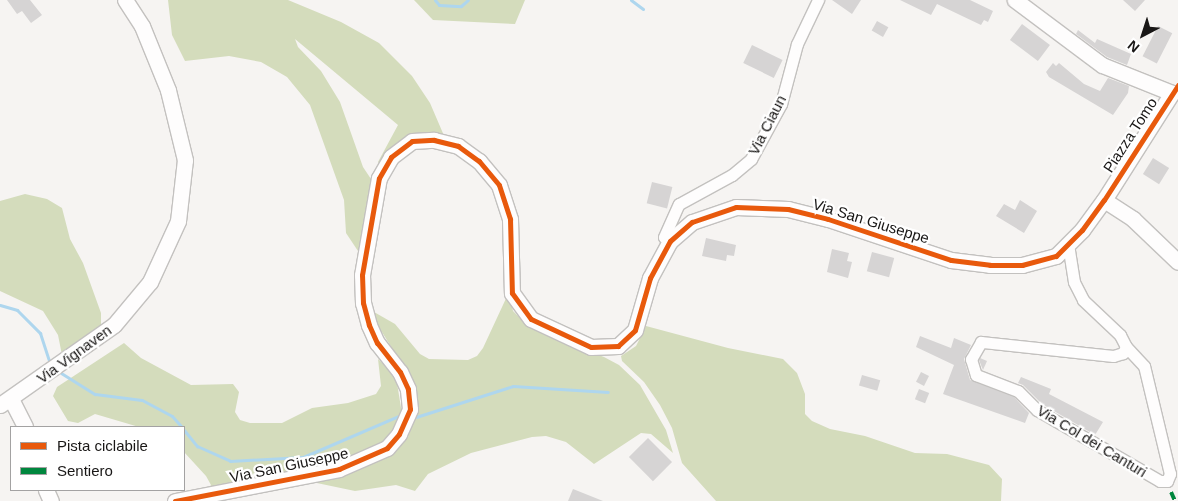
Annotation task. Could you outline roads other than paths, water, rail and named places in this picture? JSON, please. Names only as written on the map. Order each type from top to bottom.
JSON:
[{"type":"street","name":"Via Vignaven","points":[[6,402],[114,325],[150,282],[178,221],[185,160],[168,90],[142,26],[125,0]]},
{"type":"street","name":"Via Ciaun","points":[[670,241],[664,237],[679,204],[732,175],[751,159],[781,104],[797,44],[818,0]]},
{"type":"street","points":[[1017,0],[1102,65],[1175,89]]},
{"type":"street","name":"Piazza Tomo","points":[[1104,200],[1175,89]]},
{"type":"street","name":"Via San Giuseppe","points":[[175,501],[339,469],[379,452],[399,434],[410,409],[408,389],[400,372],[376,343],[363,303],[362,274],[379,178],[391,157],[412,140],[434,140],[458,146],[479,161],[499,185],[510,219],[512,292],[531,318],[591,347],[618,346],[635,330],[650,278],[670,241],[692,222],[736,207],[788,209],[951,260],[990,266],[1022,265],[1056,256],[1104,200]]},
{"type":"street","points":[[1104,200],[1132,220],[1178,262]]},
{"type":"street","name":"Via Col dei Canturi","points":[[1068,244],[1074,282],[1083,300],[1112,325],[1126,347],[1144,366],[1170,474],[1167,481],[1160,482],[1037,410],[1018,391],[976,375],[971,359],[981,342],[1113,356],[1122,353],[1126,347]]},
{"type":"street","points":[[6,402],[24,426]]},
{"type":"waterway","points":[[435,0],[439,5],[461,6],[468,0]]},
{"type":"waterway","points":[[631,0],[643,9]]},
{"type":"waterway","points":[[0,305],[17,310],[40,333],[49,360]]},
{"type":"waterway","points":[[61,373],[95,394],[142,400],[172,416],[181,426]]},
{"type":"waterway","points":[[416,417],[513,386],[608,392]]},
{"type":"waterway","points":[[185,431],[197,446],[230,461],[303,457],[398,416]]}]
